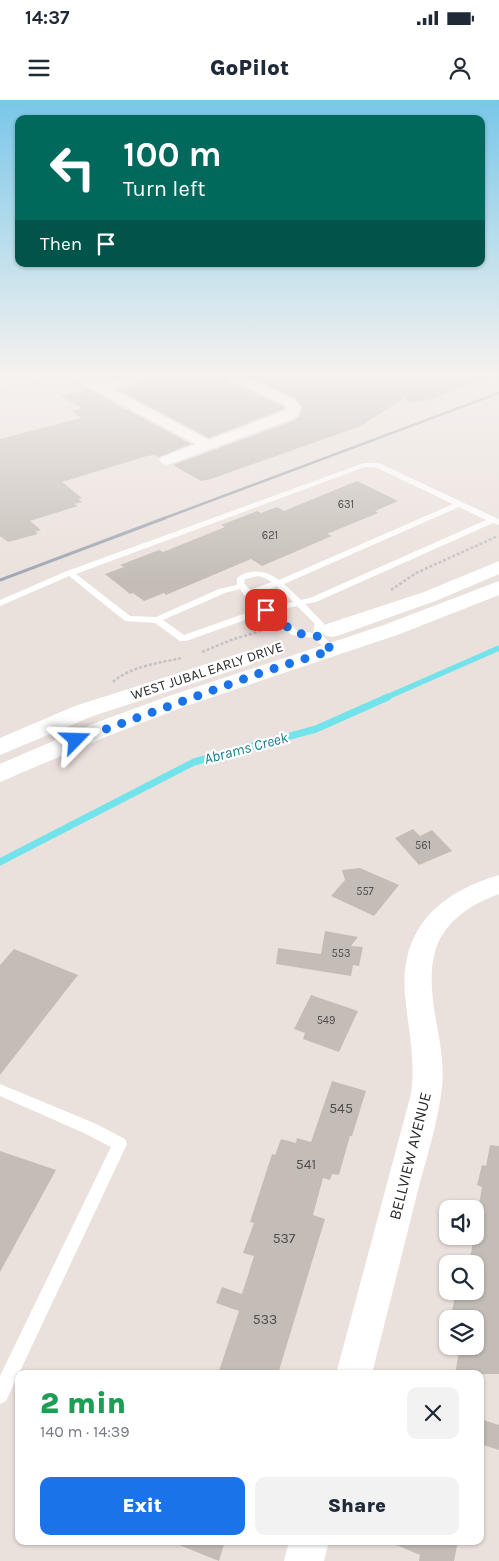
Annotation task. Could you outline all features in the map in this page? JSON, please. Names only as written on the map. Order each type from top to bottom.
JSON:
[{"type":"main road","name":"WEST JUBAL EARLY DRIVE","points":[[0,774],[106,727],[271,669],[324,643],[499,567]]},
{"type":"main road","name":"WEST JUBAL EARLY DRIVE","points":[[0,747],[84,711],[324,643],[436,614],[499,587]]},
{"type":"street","points":[[167,460],[208,444]]},
{"type":"street","name":"BELLVIEW AVENUE","points":[[355,1370],[422,1116],[428,1083],[428,1057],[418,990],[423,950],[428,935],[441,916],[458,900],[478,890],[499,884]]},
{"type":"street","points":[[304,1561],[309,1545]]},
{"type":"lane","points":[[0,603],[70,573],[364,465],[376,465],[496,522]]},
{"type":"lane","points":[[70,573],[128,619],[158,620],[222,591],[245,590],[278,583],[459,504]]},
{"type":"lane","points":[[158,620],[183,639],[266,610],[313,600],[496,522]]},
{"type":"lane","points":[[256,574],[267,576],[278,583],[320,624],[324,643],[295,633],[245,590],[240,583],[241,578],[256,574]]},
{"type":"lane","points":[[0,1090],[89,1128],[120,1144],[0,1395]]},
{"type":"building","points":[[0,444],[191,444],[159,457],[155,455],[147,456],[62,482],[82,498],[78,499],[82,502],[74,504],[78,506],[30,521],[41,530],[35,532],[38,534],[8,542],[0,536]]},
{"type":"building","points":[[230,444],[310,444],[201,481],[173,465]]},
{"type":"building","points":[[357,481],[398,501],[375,511],[378,513],[327,534],[332,536],[262,566],[251,559],[166,595],[164,593],[144,601],[133,593],[130,594],[105,574],[124,567],[120,565],[159,550],[163,552],[225,527],[221,525],[257,511],[261,513],[277,507],[284,511]]},
{"type":"building","points":[[413,829],[420,836],[432,830],[452,851],[419,865],[395,838]]},
{"type":"building","points":[[360,868],[399,885],[374,916],[331,896],[345,880],[342,870]]},
{"type":"building","points":[[325,931],[358,937],[351,946],[363,947],[359,966],[353,965],[351,976],[276,964],[278,948],[321,954]]},
{"type":"building","points":[[14,949],[78,975],[0,1075],[0,965]]},
{"type":"building","points":[[311,995],[358,1011],[339,1052],[303,1039],[305,1033],[294,1029]]},
{"type":"building","points":[[332,1081],[366,1091],[339,1175],[332,1174],[330,1180],[323,1178],[313,1215],[325,1219],[279,1370],[219,1370],[239,1311],[216,1303],[222,1287],[242,1294],[254,1256],[243,1253],[254,1223],[250,1222],[272,1154],[275,1155],[281,1139],[296,1143],[297,1138],[311,1142]]},
{"type":"building","points":[[490,1145],[499,1146],[499,1374],[484,1374],[484,1370],[456,1370],[458,1355],[484,1355],[484,1310],[452,1310],[454,1300],[484,1300],[484,1255],[471,1255],[472,1245],[484,1245],[484,1200],[480,1200],[482,1187],[477,1185],[482,1165],[486,1166]]},
{"type":"building","points":[[0,1151],[56,1170],[0,1272]]},
{"type":"building","points":[[484,1420],[499,1425],[499,1450],[484,1445]]},
{"type":"building","points":[[179,1545],[224,1545],[219,1561]]},
{"type":"building","points":[[396,1545],[457,1545],[454,1561],[419,1561],[420,1555]]},
{"type":"waterway","name":"Abrams Creek","points":[[385,698],[499,648]]},
{"type":"waterway","name":"Abrams Creek","points":[[0,862],[194,762],[316,729],[388,697]]},
{"type":"railway","points":[[162,519],[362,444]]},
{"type":"railway","points":[[0,580],[165,518]]},
{"type":"route","points":[[76,740],[106,727],[280,666],[332,650],[317,636],[295,633],[266,610]]}]
